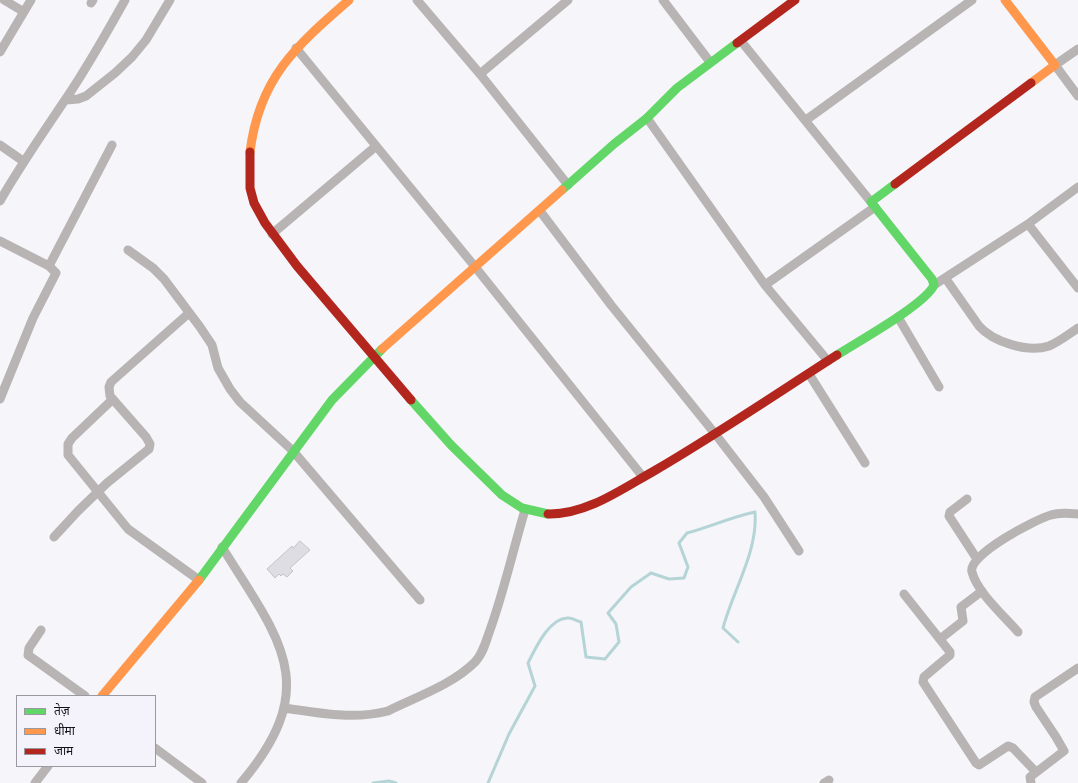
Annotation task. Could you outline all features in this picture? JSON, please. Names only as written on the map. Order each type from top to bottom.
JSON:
[{"type":"street","points":[[4,0],[24,12]]},
{"type":"street","points":[[0,52],[31,0]]},
{"type":"street","points":[[0,201],[23,161],[66,100],[125,0]]},
{"type":"street","points":[[66,100],[78,99],[86,96],[124,66],[146,40],[170,0]]},
{"type":"street","points":[[349,0],[296,48],[276,72],[267,88],[259,106],[252,140],[249,184],[256,206],[272,234],[375,356],[410,400],[453,449],[510,501],[525,510],[540,514],[570,513],[618,491],[716,435],[828,360],[898,317],[931,292],[934,285],[946,279],[1028,224],[1078,187]]},
{"type":"street","points":[[417,0],[480,74],[568,185]]},
{"type":"street","points":[[480,74],[568,0]]},
{"type":"street","points":[[663,0],[710,62]]},
{"type":"street","points":[[103,695],[199,580],[332,400],[375,356],[568,185],[647,118],[677,88],[795,0]]},
{"type":"street","points":[[806,120],[972,0]]},
{"type":"street","points":[[1006,0],[1078,96]]},
{"type":"street","points":[[742,41],[873,204],[932,279],[934,285]]},
{"type":"street","points":[[296,48],[375,147],[476,268],[643,477]]},
{"type":"street","points":[[765,285],[1078,49]]},
{"type":"street","points":[[647,118],[765,285],[828,360]]},
{"type":"street","points":[[0,145],[23,161]]},
{"type":"street","points":[[49,266],[112,145]]},
{"type":"street","points":[[272,234],[375,147]]},
{"type":"street","points":[[540,211],[611,305],[764,497],[799,551]]},
{"type":"street","points":[[1028,224],[1078,288]]},
{"type":"street","points":[[0,241],[49,266],[54,270],[55,276],[34,318],[0,399]]},
{"type":"street","points":[[128,250],[158,273],[189,313],[212,345],[218,368],[230,389],[240,402],[293,451],[420,600]]},
{"type":"street","points":[[946,279],[968,312],[984,332],[1000,341],[1011,344],[1043,347],[1050,345],[1078,328]]},
{"type":"street","points":[[54,537],[97,493],[147,452],[149,446],[146,437],[113,399],[109,392],[111,382],[189,313]]},
{"type":"street","points":[[898,317],[939,387]]},
{"type":"street","points":[[809,374],[865,463]]},
{"type":"street","points":[[113,399],[72,438],[67,450],[72,462],[128,530],[199,580]]},
{"type":"street","points":[[967,499],[950,512],[949,516],[977,559]]},
{"type":"street","points":[[284,708],[344,716],[377,714],[388,711],[450,681],[475,662],[484,648],[496,615],[525,510]]},
{"type":"street","points":[[1018,632],[982,590],[971,572],[972,565],[977,559],[1005,537],[1042,518],[1056,513],[1078,514]]},
{"type":"street","points":[[222,547],[276,636],[284,658],[288,687],[284,708],[271,743],[261,760],[241,783]]},
{"type":"street","points":[[940,639],[963,621],[961,607],[982,590]]},
{"type":"street","points":[[904,594],[950,652],[950,655],[924,677],[923,682],[976,763],[979,765],[1003,748],[1010,746],[1035,771]]},
{"type":"street","points":[[41,630],[29,648],[28,655],[84,695]]},
{"type":"street","points":[[1030,783],[1030,776],[1035,771],[1064,751],[1036,707],[1034,702],[1035,697],[1078,668]]},
{"type":"street","points":[[156,749],[202,783]]},
{"type":"street","points":[[35,783],[47,767]]},
{"type":"building","points":[[300,541],[310,550],[290,568],[293,571],[287,577],[283,574],[281,576],[279,574],[275,578],[267,569],[292,546],[293,548]]},
{"type":"waterway","points":[[488,783],[509,734],[535,686],[528,663],[544,634],[556,622],[562,619],[570,618],[581,622],[586,657],[605,659],[619,642],[616,624],[608,613],[631,587],[651,573],[669,579],[684,578],[688,567],[679,543],[687,533],[755,512],[753,542],[723,628],[738,642]]},
{"type":"waterway","points":[[373,783],[389,781],[396,783]]},
{"type":"traffic: fast","points":[[562,190],[614,144],[647,118],[677,88],[737,43]]},
{"type":"traffic: fast","points":[[837,355],[905,312],[928,293],[934,285],[932,279],[871,202],[895,184]]},
{"type":"traffic: fast","points":[[199,580],[332,400],[382,349]]},
{"type":"traffic: fast","points":[[411,400],[451,445],[502,495],[522,508],[548,514]]},
{"type":"traffic: slow","points":[[250,152],[255,126],[262,104],[271,84],[297,49],[312,33],[349,0]]},
{"type":"traffic: slow","points":[[1005,0],[1055,65],[1031,83]]},
{"type":"traffic: slow","points":[[382,349],[562,190]]},
{"type":"traffic: slow","points":[[103,695],[199,580]]},
{"type":"traffic: jam","points":[[737,43],[795,0]]},
{"type":"traffic: jam","points":[[895,184],[1031,83]]},
{"type":"traffic: jam","points":[[250,152],[250,188],[254,203],[265,223],[297,266],[411,400]]},
{"type":"traffic: jam","points":[[548,514],[562,513],[590,506],[616,493],[700,443],[837,355]]}]
